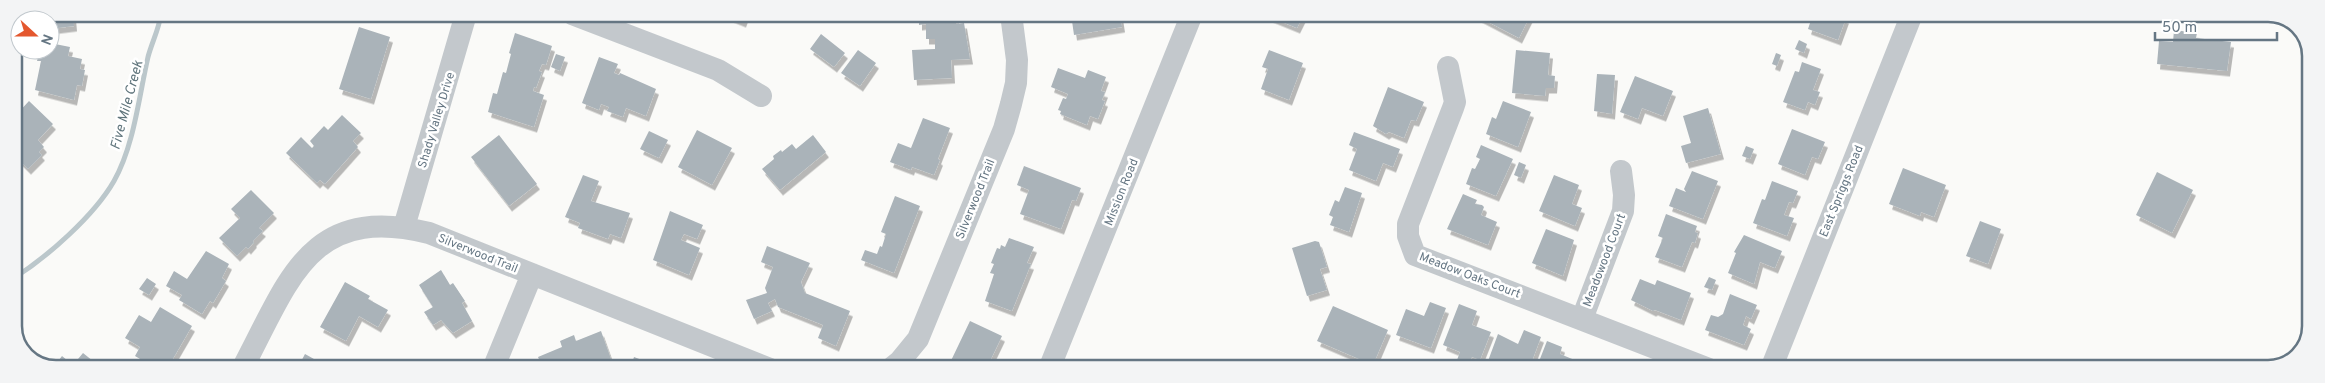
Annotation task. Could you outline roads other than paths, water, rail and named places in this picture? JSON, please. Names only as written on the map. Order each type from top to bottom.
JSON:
[{"type":"street","name":"Shady Valley Drive","points":[[404,227],[464,22]]},
{"type":"street","points":[[593,22],[718,70],[760,96]]},
{"type":"street","name":"Silverwood Trail","points":[[901,360],[918,339],[1004,129],[1016,83],[1017,60],[1012,22]]},
{"type":"street","name":"Mission Road","points":[[1053,360],[1189,23]]},
{"type":"street","name":"East Spriggs Road","points":[[1775,360],[1908,23]]},
{"type":"street","name":"Meadow Oaks Court","points":[[1448,67],[1454,102],[1408,224],[1408,236],[1415,255],[1686,360]]},
{"type":"street","name":"Meadowood Court","points":[[1582,319],[1623,211],[1621,171]]},
{"type":"street","name":"Silverwood Trail","points":[[247,360],[286,285],[298,267],[317,247],[336,236],[368,226],[404,227],[429,233],[747,360]]},
{"type":"street","points":[[497,360],[532,274]]},
{"type":"waterway","name":"Five Mile Creek","points":[[23,272],[69,235],[95,208],[114,181],[131,137],[148,57],[160,22]]}]
